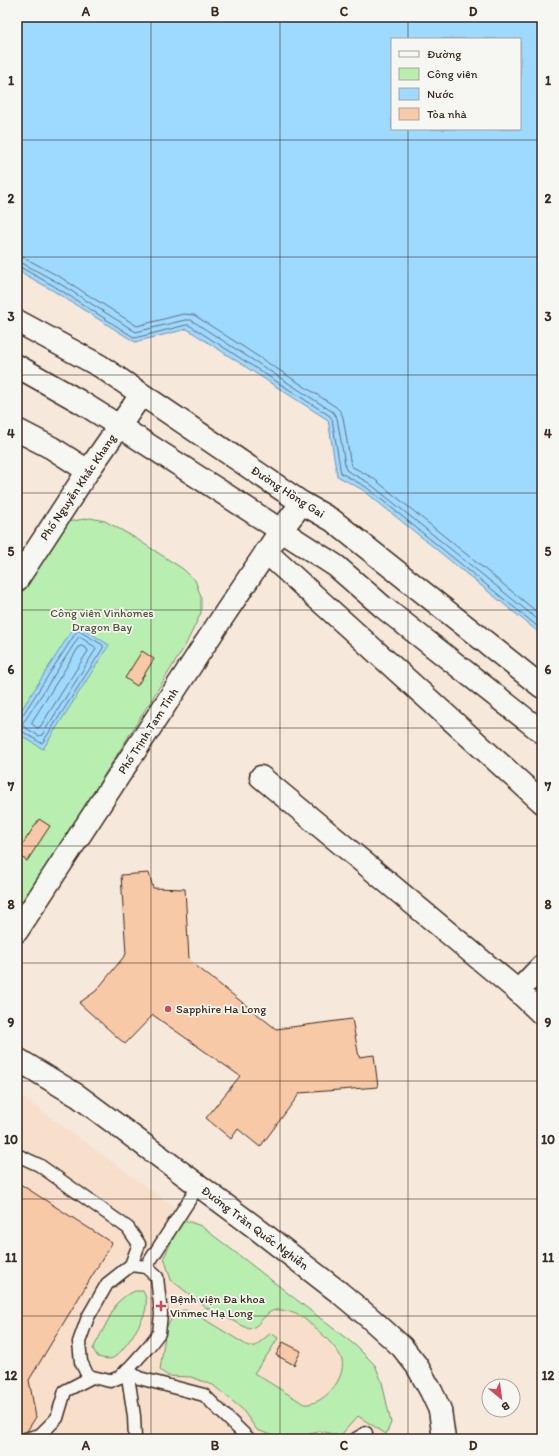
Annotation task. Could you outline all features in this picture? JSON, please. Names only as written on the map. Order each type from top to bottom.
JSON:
[{"type":"street","name":"Đường Hồng Gai","points":[[17,321],[100,366],[302,503],[332,520],[542,687]]},
{"type":"street","points":[[17,366],[79,401],[119,426],[336,566],[382,607],[542,732]]},
{"type":"street","name":"Phố Nguyễn Khắc Khang","points":[[17,580],[88,471],[142,395]]},
{"type":"street","points":[[17,430],[52,448],[88,471]]},
{"type":"street","points":[[281,530],[302,503]]},
{"type":"street","name":"Phố Trịnh Tam Tỉnh","points":[[17,932],[281,530]]},
{"type":"street","points":[[266,552],[542,802]]},
{"type":"street","points":[[261,778],[518,991],[542,1014]]},
{"type":"street","points":[[518,991],[542,966]]},
{"type":"street","name":"Đường Trần Quốc Nghiễn","points":[[17,1059],[78,1096],[199,1185],[340,1293],[402,1347],[417,1366],[440,1410],[444,1439]]},
{"type":"lane","points":[[17,1155],[39,1165],[128,1228],[139,1244],[131,1265],[107,1284],[88,1317],[83,1329],[79,1342],[81,1362],[88,1376],[110,1381],[120,1377],[149,1346],[158,1332],[161,1314],[157,1277],[146,1267],[131,1265]]},
{"type":"lane","points":[[146,1267],[199,1185]]},
{"type":"lane","points":[[127,1370],[134,1416],[135,1439]]},
{"type":"lane","points":[[127,1370],[139,1378],[204,1396],[249,1439]]},
{"type":"lane","points":[[25,1439],[40,1435],[57,1418],[65,1391],[92,1377]]},
{"type":"shaded area","name":"Bệnh viện Đa khoa Vinmec Hạ Long","points":[[17,1093],[201,1226],[356,1346],[375,1365],[382,1382],[391,1423],[383,1439],[17,1439]]},
{"type":"green space","name":"Công viên Vinhomes Dragon Bay","points":[[90,518],[105,521],[132,536],[183,569],[195,580],[201,597],[201,613],[185,646],[17,915],[17,594],[59,530],[67,522]]},
{"type":"green space","points":[[187,1221],[201,1226],[356,1346],[375,1365],[382,1382],[391,1423],[386,1434],[358,1416],[340,1436],[321,1431],[300,1437],[274,1436],[257,1430],[242,1409],[213,1385],[191,1377],[168,1376],[160,1370],[166,1328],[175,1313],[184,1310],[199,1316],[248,1346],[255,1346],[271,1333],[278,1338],[254,1373],[304,1404],[319,1401],[332,1390],[337,1383],[342,1367],[342,1360],[336,1349],[300,1316],[285,1311],[273,1311],[256,1326],[249,1329],[207,1308],[171,1280],[164,1257],[180,1224]]},
{"type":"green space","points":[[135,1291],[143,1291],[146,1299],[145,1312],[140,1323],[127,1344],[117,1355],[109,1359],[98,1357],[93,1349],[117,1303],[125,1296]]},
{"type":"water","points":[[17,17],[542,17],[542,635],[363,490],[337,476],[328,420],[187,329],[135,342],[17,270]]},
{"type":"water","points":[[76,624],[109,645],[43,749],[17,733],[17,717]]},
{"type":"building","points":[[142,651],[154,659],[137,686],[125,678]]},
{"type":"building","points":[[39,819],[50,826],[27,861],[17,853]]},
{"type":"building","name":"Sapphire Ha Long","points":[[149,873],[153,888],[185,889],[189,959],[195,965],[276,1029],[352,1019],[359,1057],[374,1055],[378,1087],[300,1093],[260,1147],[238,1129],[231,1139],[206,1118],[240,1076],[153,1015],[125,1044],[79,1003],[96,991],[126,954],[121,875]]},
{"type":"building","points":[[17,1182],[112,1243],[29,1380],[36,1417],[22,1439],[17,1439]]},
{"type":"building","points":[[283,1342],[301,1351],[294,1365],[276,1355]]},
{"type":"place","name":"Sapphire Ha Long","points":[[168,1009]]},
{"type":"place","name":"Bệnh viện Đa khoa Vinmec Hạ Long","points":[[161,1306]]}]
